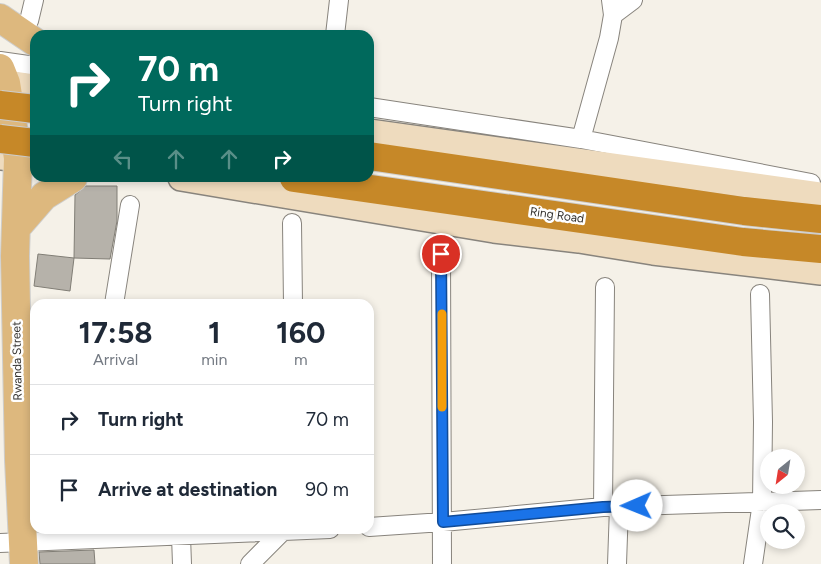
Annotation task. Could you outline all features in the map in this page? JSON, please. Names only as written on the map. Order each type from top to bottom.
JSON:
[{"type":"highway","points":[[1,80],[30,105]]},
{"type":"highway","points":[[374,157],[744,211],[821,218]]},
{"type":"highway","name":"Ring Road","points":[[322,182],[743,242],[821,249]]},
{"type":"main road","points":[[0,18],[30,30]]},
{"type":"main road","name":"Rwanda Street","points":[[1,80],[18,151],[15,256],[26,334],[16,550]]},
{"type":"main road","points":[[17,226],[44,196],[67,182]]},
{"type":"street","points":[[32,30],[34,0]]},
{"type":"street","points":[[336,30],[339,0]]},
{"type":"street","points":[[580,139],[609,38],[612,7],[634,0]]},
{"type":"street","points":[[1,80],[30,68]]},
{"type":"street","points":[[1,80],[30,86]]},
{"type":"street","points":[[374,108],[580,139],[821,185]]},
{"type":"street","points":[[374,133],[821,195]]},
{"type":"street","points":[[205,182],[494,230],[579,240],[653,252],[821,272]]},
{"type":"street","points":[[115,299],[130,205]]},
{"type":"street","points":[[292,223],[293,299]]},
{"type":"street","points":[[441,254],[442,564]]},
{"type":"street","points":[[605,287],[611,507],[617,564]]},
{"type":"street","points":[[753,564],[762,502],[763,414],[760,294]]},
{"type":"street","points":[[374,527],[611,507],[821,500]]},
{"type":"street","points":[[16,550],[147,534]]},
{"type":"street","points":[[164,534],[181,536],[218,534]]},
{"type":"street","points":[[250,564],[287,534]]},
{"type":"street","points":[[181,536],[182,564]]},
{"type":"building","points":[[86,186],[117,186],[117,221],[110,259],[74,258],[75,195]]},
{"type":"building","points":[[38,254],[74,258],[70,291],[34,286]]},
{"type":"building","points":[[94,550],[95,564],[40,564],[39,552]]},
{"type":"slow traffic","points":[[442,314],[442,407]]},
{"type":"route","points":[[441,254],[443,522],[603,507],[637,506]]}]
